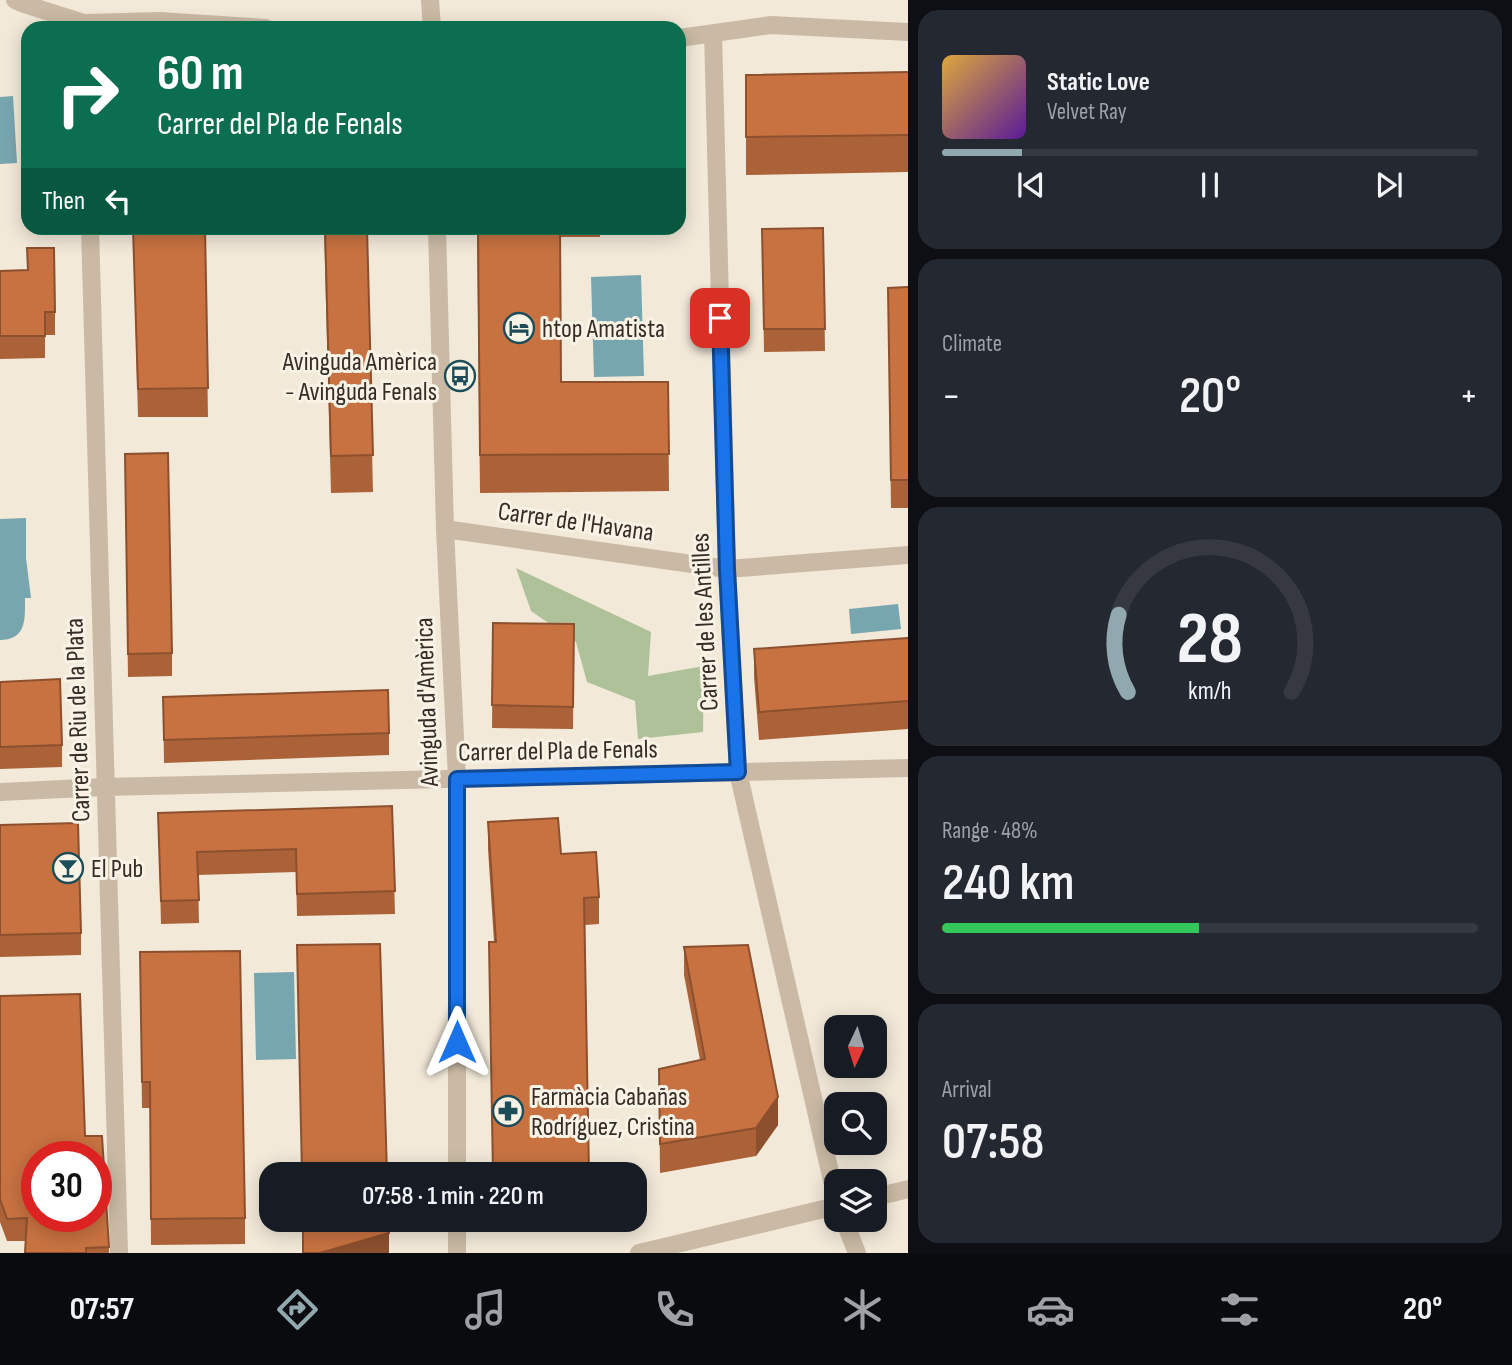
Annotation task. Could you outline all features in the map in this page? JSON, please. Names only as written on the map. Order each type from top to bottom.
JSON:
[{"type":"street","points":[[15,0],[70,21]]},
{"type":"street","points":[[430,0],[432,21]]},
{"type":"street","points":[[147,21],[173,21]]},
{"type":"street","points":[[686,37],[771,25],[908,32]]},
{"type":"street","name":"Carrer de les Antilles","points":[[713,33],[727,569],[738,772],[829,1169]]},
{"type":"street","name":"Carrer de Riu de la Plata","points":[[90,235],[119,1253]]},
{"type":"street","name":"Avinguda d'Amèrica","points":[[437,235],[445,529],[457,779],[457,1162]]},
{"type":"street","name":"Carrer de l'Havana","points":[[445,529],[727,569],[908,555]]},
{"type":"street","name":"Carrer del Pla de Fenals","points":[[0,792],[105,787],[908,768]]},
{"type":"street","points":[[887,1194],[908,1189]]},
{"type":"street","points":[[639,1253],[824,1209]]},
{"type":"street","points":[[457,1232],[457,1253]]},
{"type":"street","points":[[849,1232],[857,1253]]},
{"type":"green space","points":[[516,568],[651,632],[648,676],[704,666],[703,732],[638,739],[635,701],[587,682],[576,642],[531,611]]},
{"type":"water","points":[[13,96],[17,163],[0,164],[0,97]]},
{"type":"water","points":[[641,275],[644,376],[594,377],[591,277]]},
{"type":"water","points":[[26,518],[26,558],[31,598],[25,598],[23,627],[20,632],[9,639],[0,640],[0,519]]},
{"type":"water","points":[[898,604],[901,629],[851,634],[849,609]]},
{"type":"water","points":[[294,972],[296,1059],[256,1060],[254,973]]},
{"type":"building","points":[[908,72],[908,135],[746,137],[746,75]]},
{"type":"building","points":[[823,228],[825,329],[764,329],[762,229]]},
{"type":"building","points":[[133,235],[205,235],[208,388],[138,389]]},
{"type":"building","points":[[325,235],[367,235],[373,455],[331,456]]},
{"type":"building","name":"htop Amatista","points":[[478,235],[560,235],[561,382],[668,382],[669,454],[480,455]]},
{"type":"building","points":[[27,248],[54,248],[55,312],[45,312],[45,336],[0,336],[0,271],[28,270]]},
{"type":"building","points":[[908,287],[908,480],[891,480],[888,288]]},
{"type":"building","points":[[168,453],[172,653],[128,654],[125,454]]},
{"type":"building","points":[[493,623],[574,624],[573,707],[492,705]]},
{"type":"building","points":[[908,638],[908,701],[759,712],[754,649]]},
{"type":"building","points":[[60,679],[62,745],[0,747],[0,682]]},
{"type":"building","points":[[388,690],[389,733],[164,740],[163,697]]},
{"type":"building","points":[[392,806],[395,891],[297,894],[296,849],[197,852],[199,900],[161,901],[158,813]]},
{"type":"building","points":[[558,818],[561,854],[596,852],[599,897],[584,898],[589,1162],[493,1162],[489,942],[496,942],[488,822]]},
{"type":"building","points":[[78,823],[81,933],[0,935],[0,825]]},
{"type":"building","points":[[380,944],[387,1162],[302,1162],[297,945]]},
{"type":"building","points":[[748,945],[778,1097],[756,1128],[660,1144],[659,1069],[705,1059],[684,947]]},
{"type":"building","points":[[240,951],[245,1218],[151,1219],[150,1082],[142,1082],[140,952]]},
{"type":"building","points":[[80,994],[85,1136],[102,1136],[102,1141],[21,1141],[21,1218],[7,1219],[0,1199],[0,996]]},
{"type":"building","points":[[26,1232],[108,1232],[109,1247],[86,1248],[86,1253],[25,1253]]},
{"type":"building","points":[[303,1232],[389,1232],[320,1253],[303,1253]]},
{"type":"place","name":"htop Amatista","points":[[519,328]]},
{"type":"place","name":"Avinguda Amèrica - Avinguda Fenals","points":[[460,376]]},
{"type":"place","name":"El Pub","points":[[68,868]]},
{"type":"place","name":"Farmàcia Cabañas Rodríguez, Cristina","points":[[508,1111]]},
{"type":"route","points":[[457,1042],[457,779],[738,772],[727,569],[720,318]]}]
